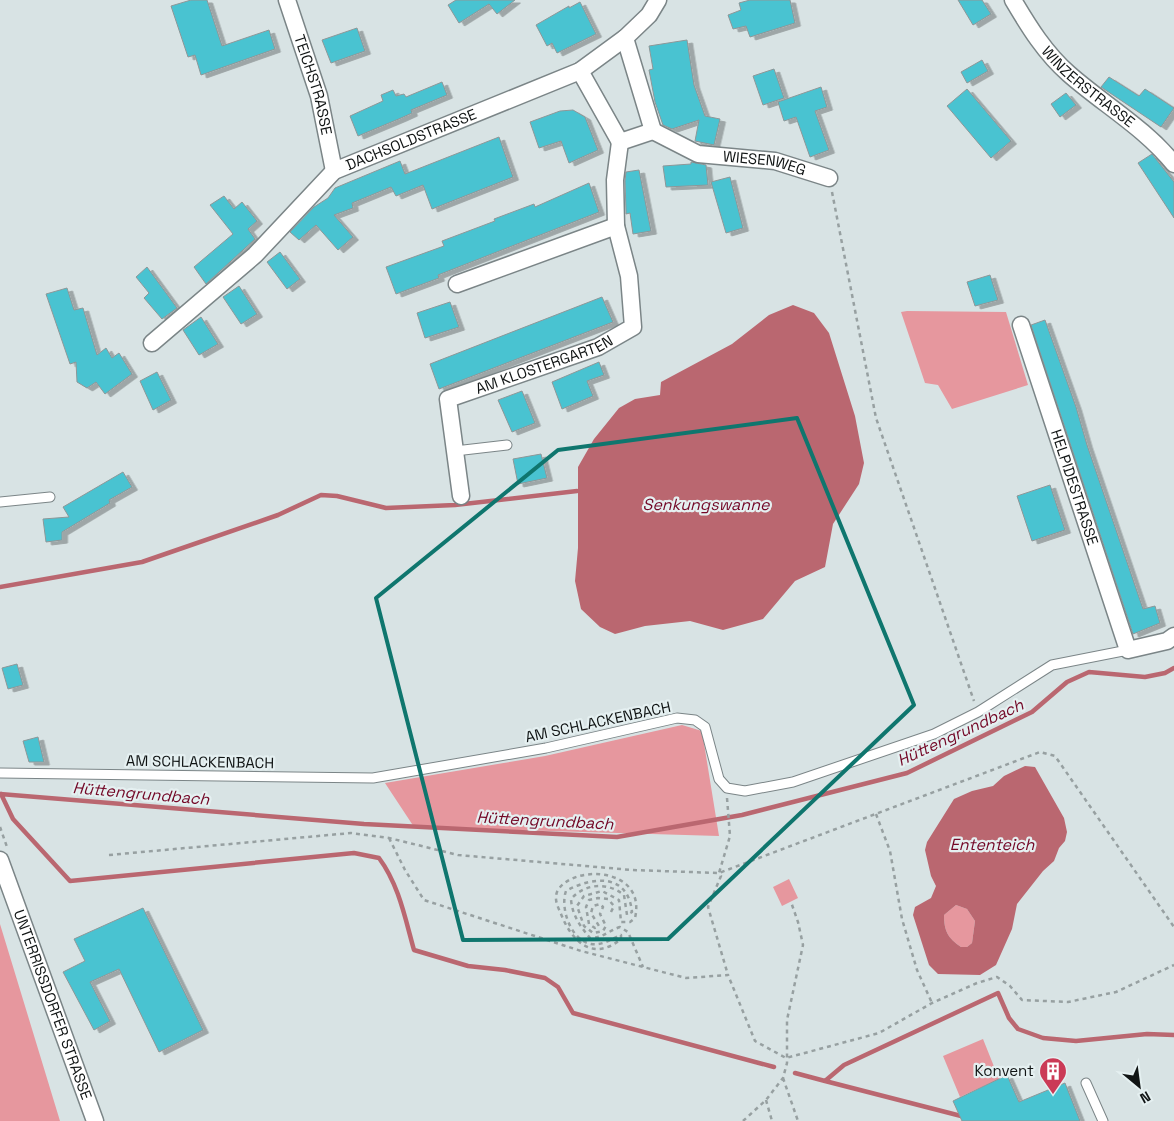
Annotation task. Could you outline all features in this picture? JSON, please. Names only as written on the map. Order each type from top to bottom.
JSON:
[{"type":"street","name":"TEICHSTRASSE","points":[[286,0],[319,96],[334,171]]},
{"type":"street","name":"DACHSOLDSTRASSE","points":[[152,343],[255,255],[334,171],[580,71],[625,38],[649,14],[658,0]]},
{"type":"street","name":"WINZERSTRASSE","points":[[1013,0],[1038,41],[1068,73],[1126,119],[1174,164]]},
{"type":"street","points":[[580,71],[620,142],[653,131],[625,38]]},
{"type":"street","name":"WIESENWEG","points":[[653,131],[698,154],[775,161],[829,178]]},
{"type":"street","name":"AM KLOSTERGARTEN","points":[[460,496],[448,398],[598,347],[633,327],[629,276],[616,226],[615,180],[620,142]]},
{"type":"street","points":[[457,284],[616,226]]},
{"type":"street","name":"HELPIDESTRASSE","points":[[1021,325],[1128,650]]},
{"type":"street","points":[[1128,650],[1167,641],[1174,636]]},
{"type":"street","name":"UNTERRISSDORFER STRASSE","points":[[0,860],[95,1121]]},
{"type":"lane","points":[[455,451],[507,445]]},
{"type":"lane","points":[[0,502],[50,497]]},
{"type":"lane","points":[[727,788],[745,791],[794,782],[934,734],[978,712],[1052,665],[1128,650]]},
{"type":"lane","name":"AM SCHLACKENBACH","points":[[0,773],[373,778],[546,748],[678,718],[695,720],[705,727],[713,763],[719,779],[727,788]]},
{"type":"lane","points":[[1086,1083],[1103,1121]]},
{"type":"path","points":[[829,178],[876,418],[978,712]]},
{"type":"path","points":[[109,855],[351,833],[389,838],[458,855],[632,870],[719,873],[1040,752],[1055,756],[1174,927]]},
{"type":"path","points":[[727,788],[730,836],[719,873],[721,876],[708,907],[728,975],[755,1041],[786,1058],[879,1033],[932,1003],[976,983],[997,977],[1010,986],[1022,1000],[1068,1002],[1116,992],[1174,965]]},
{"type":"path","points":[[876,814],[890,851],[905,928],[917,970],[932,1003]]},
{"type":"path","points":[[389,838],[405,870],[424,900],[581,951],[686,978],[728,975]]},
{"type":"path","points":[[611,912],[614,906],[608,899],[598,898],[589,900],[586,907],[589,924],[595,928],[599,926],[591,913],[593,906],[600,904],[603,907],[600,914],[606,926],[603,931],[593,933],[584,926],[578,906],[584,896],[602,891],[619,900],[621,922],[630,922],[635,918],[637,900],[626,883],[618,878],[584,875],[566,883],[558,891],[556,900],[559,910],[573,936],[580,944],[600,950],[613,946],[621,939],[621,935],[599,943],[590,944],[582,939],[570,924],[566,914],[563,900],[566,891],[584,882],[594,880],[615,883],[624,890],[630,898],[632,912],[627,915],[624,895],[613,888],[604,886],[589,887],[578,891],[571,899],[572,910],[580,926],[590,938],[602,938],[612,930],[620,928],[628,932],[643,967]]},
{"type":"path","points":[[791,902],[803,945],[788,1020],[783,1078],[798,1121]]},
{"type":"path","points":[[743,1121],[766,1100],[783,1078]]},
{"type":"path","points":[[766,1100],[772,1121]]},
{"type":"highlighted area","points":[[797,418],[914,705],[668,939],[463,940],[376,598],[558,450]]},
{"type":"shaded area","points":[[901,312],[1006,312],[1028,385],[952,409],[938,385],[925,383]]},
{"type":"shaded area","points":[[682,725],[702,731],[719,836],[414,827],[385,783],[545,756]]},
{"type":"shaded area","points":[[789,879],[798,898],[782,906],[773,887]]},
{"type":"shaded area","points":[[956,905],[967,909],[975,921],[972,943],[967,947],[961,947],[957,944],[946,930],[944,915]]},
{"type":"shaded area","points":[[0,924],[60,1121],[0,1121]]},
{"type":"shaded area","points":[[983,1039],[999,1079],[960,1097],[943,1056]]},
{"type":"water","name":"Senkungswanne","points":[[793,305],[814,313],[829,333],[855,416],[864,463],[859,484],[833,524],[825,567],[795,581],[763,619],[723,630],[690,621],[645,626],[615,634],[600,627],[581,609],[575,581],[578,548],[578,467],[594,439],[619,408],[635,399],[660,395],[661,382],[732,344],[769,315]]},
{"type":"water","name":"Ententeich","points":[[1025,766],[1035,767],[1064,818],[1067,832],[1065,841],[1059,848],[1054,861],[1043,871],[1017,904],[1012,929],[996,965],[980,975],[938,974],[929,965],[913,915],[915,907],[931,898],[936,886],[931,876],[925,850],[927,842],[954,799],[972,791],[993,786],[1004,776]],"holes":[[[956,905],[967,909],[975,921],[972,943],[967,947],[961,947],[948,934],[944,915]]]},
{"type":"building","points":[[191,0],[207,0],[222,46],[269,30],[275,49],[201,75],[195,55],[188,57],[171,6]]},
{"type":"building","points":[[456,0],[515,0],[497,14],[489,4],[459,23],[448,5]]},
{"type":"building","points":[[750,0],[790,0],[795,23],[750,37],[746,26],[733,29],[728,15],[741,10],[739,3]]},
{"type":"building","points":[[958,0],[982,0],[991,14],[973,25]]},
{"type":"building","points":[[580,2],[596,34],[557,53],[552,43],[547,46],[536,25],[569,6],[569,8]]},
{"type":"building","points":[[357,28],[365,51],[331,63],[322,40]]},
{"type":"building","points":[[687,40],[694,85],[705,116],[720,119],[714,145],[695,141],[699,120],[672,129],[663,125],[655,102],[649,70],[653,69],[649,46]]},
{"type":"building","points":[[982,60],[988,71],[967,83],[961,72]]},
{"type":"building","points":[[774,69],[784,98],[763,105],[753,76]]},
{"type":"building","points":[[1109,77],[1139,96],[1145,89],[1174,108],[1161,127],[1101,87]]},
{"type":"building","points":[[442,82],[447,95],[411,110],[412,113],[358,136],[350,116],[383,101],[381,95],[393,90],[396,96],[404,94],[406,97]]},
{"type":"building","points":[[821,87],[827,107],[815,111],[829,150],[810,157],[796,117],[784,121],[778,102]]},
{"type":"building","points":[[967,89],[1011,141],[991,158],[947,106]]},
{"type":"building","points":[[1066,93],[1076,105],[1060,117],[1051,104]]},
{"type":"building","points":[[573,110],[585,117],[598,150],[569,163],[561,141],[539,148],[530,122],[560,111]]},
{"type":"building","points":[[499,137],[513,177],[432,209],[423,185],[396,196],[391,187],[352,203],[353,208],[334,215],[353,237],[338,250],[316,225],[299,240],[290,232],[314,207],[328,198],[335,188],[400,161],[405,174]]},
{"type":"building","points":[[1152,154],[1174,182],[1174,218],[1138,163]]},
{"type":"building","points":[[691,162],[706,165],[708,185],[666,187],[663,166],[691,164]]},
{"type":"building","points":[[639,170],[651,231],[633,234],[630,213],[626,214],[625,181],[626,172]]},
{"type":"building","points":[[730,177],[743,228],[726,233],[711,182]]},
{"type":"building","points":[[589,183],[599,212],[438,275],[439,278],[396,294],[386,267],[444,246],[442,241],[495,221],[494,219],[534,204],[535,207]]},
{"type":"building","points":[[224,196],[234,209],[242,202],[257,221],[248,229],[255,239],[206,284],[194,267],[233,234],[210,205]]},
{"type":"building","points":[[280,252],[300,279],[287,289],[267,262]]},
{"type":"building","points":[[147,267],[177,308],[162,319],[144,298],[149,293],[136,277]]},
{"type":"building","points":[[990,275],[998,300],[975,306],[967,282]]},
{"type":"building","points":[[239,286],[257,314],[241,324],[223,297]]},
{"type":"building","points":[[67,288],[74,310],[83,308],[97,355],[106,348],[112,358],[119,353],[132,374],[105,394],[96,382],[87,388],[77,382],[76,362],[70,364],[46,294]]},
{"type":"building","points":[[602,297],[613,322],[439,389],[430,364]]},
{"type":"building","points":[[450,302],[459,327],[425,338],[417,313]]},
{"type":"building","points":[[201,317],[218,344],[199,355],[183,330]]},
{"type":"building","points":[[1045,320],[1143,609],[1155,606],[1160,623],[1133,634],[1031,325]]},
{"type":"building","points":[[599,362],[604,375],[587,381],[593,396],[562,409],[552,382]]},
{"type":"building","points":[[157,372],[171,400],[153,410],[140,381]]},
{"type":"building","points":[[522,391],[535,423],[512,432],[498,400]]},
{"type":"building","points":[[541,454],[547,478],[518,484],[513,459]]},
{"type":"building","points":[[123,472],[132,487],[109,500],[110,503],[62,532],[62,540],[46,542],[43,519],[69,517],[63,507]]},
{"type":"building","points":[[1050,485],[1065,530],[1032,541],[1017,496]]},
{"type":"building","points":[[17,664],[23,685],[8,689],[2,668]]},
{"type":"building","points":[[38,737],[44,762],[29,762],[23,741]]},
{"type":"building","points":[[143,908],[203,1030],[159,1052],[119,969],[90,982],[110,1021],[94,1030],[63,972],[85,961],[74,939]]},
{"type":"building","points":[[1007,1075],[1019,1102],[1065,1083],[1080,1121],[962,1121],[953,1101]]},
{"type":"waterway","points":[[0,587],[142,562],[278,515],[321,495],[337,496],[386,508],[455,505],[577,491]]},
{"type":"waterway","name":"Hüttengrundbach","points":[[0,794],[364,824],[617,837],[742,815],[907,773],[1032,712],[1067,682],[1089,672],[1145,677],[1165,673],[1174,668]]},
{"type":"waterway","points":[[1,794],[13,819],[70,881],[354,853],[379,858],[392,879],[414,950],[468,966],[505,970],[545,978],[558,987],[573,1013],[774,1067]]},
{"type":"waterway","points":[[795,1073],[825,1081],[844,1065],[998,993],[1009,1018],[1018,1029],[1043,1038],[1076,1041],[1147,1034],[1174,1035]]},
{"type":"waterway","points":[[825,1081],[965,1117]]},
{"type":"place","name":"Konvent","points":[[1053,1095]]}]
